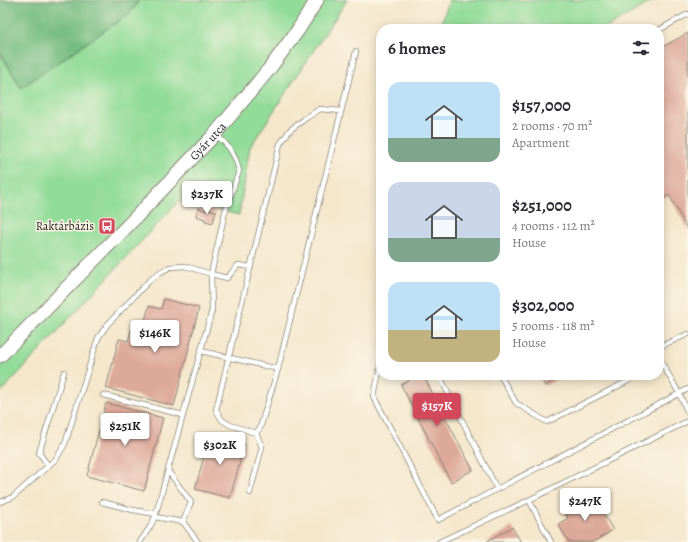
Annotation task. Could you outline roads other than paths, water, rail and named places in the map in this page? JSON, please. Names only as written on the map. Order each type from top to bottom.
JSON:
[{"type":"main road","name":"Gyár utca","points":[[0,356],[215,134],[270,68],[318,0]]},
{"type":"lane","points":[[664,27],[688,14]]},
{"type":"lane","points":[[256,433],[260,428],[278,369],[356,51]]},
{"type":"lane","points":[[250,493],[262,447],[256,433],[230,425],[222,420],[216,410],[250,267],[280,144],[290,130],[320,109],[341,111]]},
{"type":"lane","points":[[140,542],[156,515],[212,310],[210,274],[225,212],[239,171],[236,160],[230,149],[215,134]]},
{"type":"lane","points":[[0,502],[13,497],[56,459],[65,444],[98,338],[107,325],[149,281],[158,273],[170,267],[185,266],[227,278],[238,265],[250,267]]},
{"type":"lane","points":[[664,345],[688,334]]},
{"type":"lane","points":[[201,351],[278,369]]},
{"type":"lane","points":[[664,367],[679,393],[688,413]]},
{"type":"lane","points":[[48,465],[39,453],[64,372]]},
{"type":"lane","points":[[377,380],[374,397],[438,520],[688,389]]},
{"type":"lane","points":[[442,380],[497,489]]},
{"type":"lane","points":[[503,380],[516,403],[547,422],[630,380]]},
{"type":"lane","points":[[103,394],[183,415]]},
{"type":"lane","points":[[439,542],[529,500],[688,421]]},
{"type":"lane","points":[[168,472],[191,502],[183,522]]},
{"type":"lane","points":[[529,500],[551,542]]},
{"type":"lane","points":[[102,502],[183,522],[198,542]]},
{"type":"place","name":"Raktárbázis","points":[[107,226]]}]
